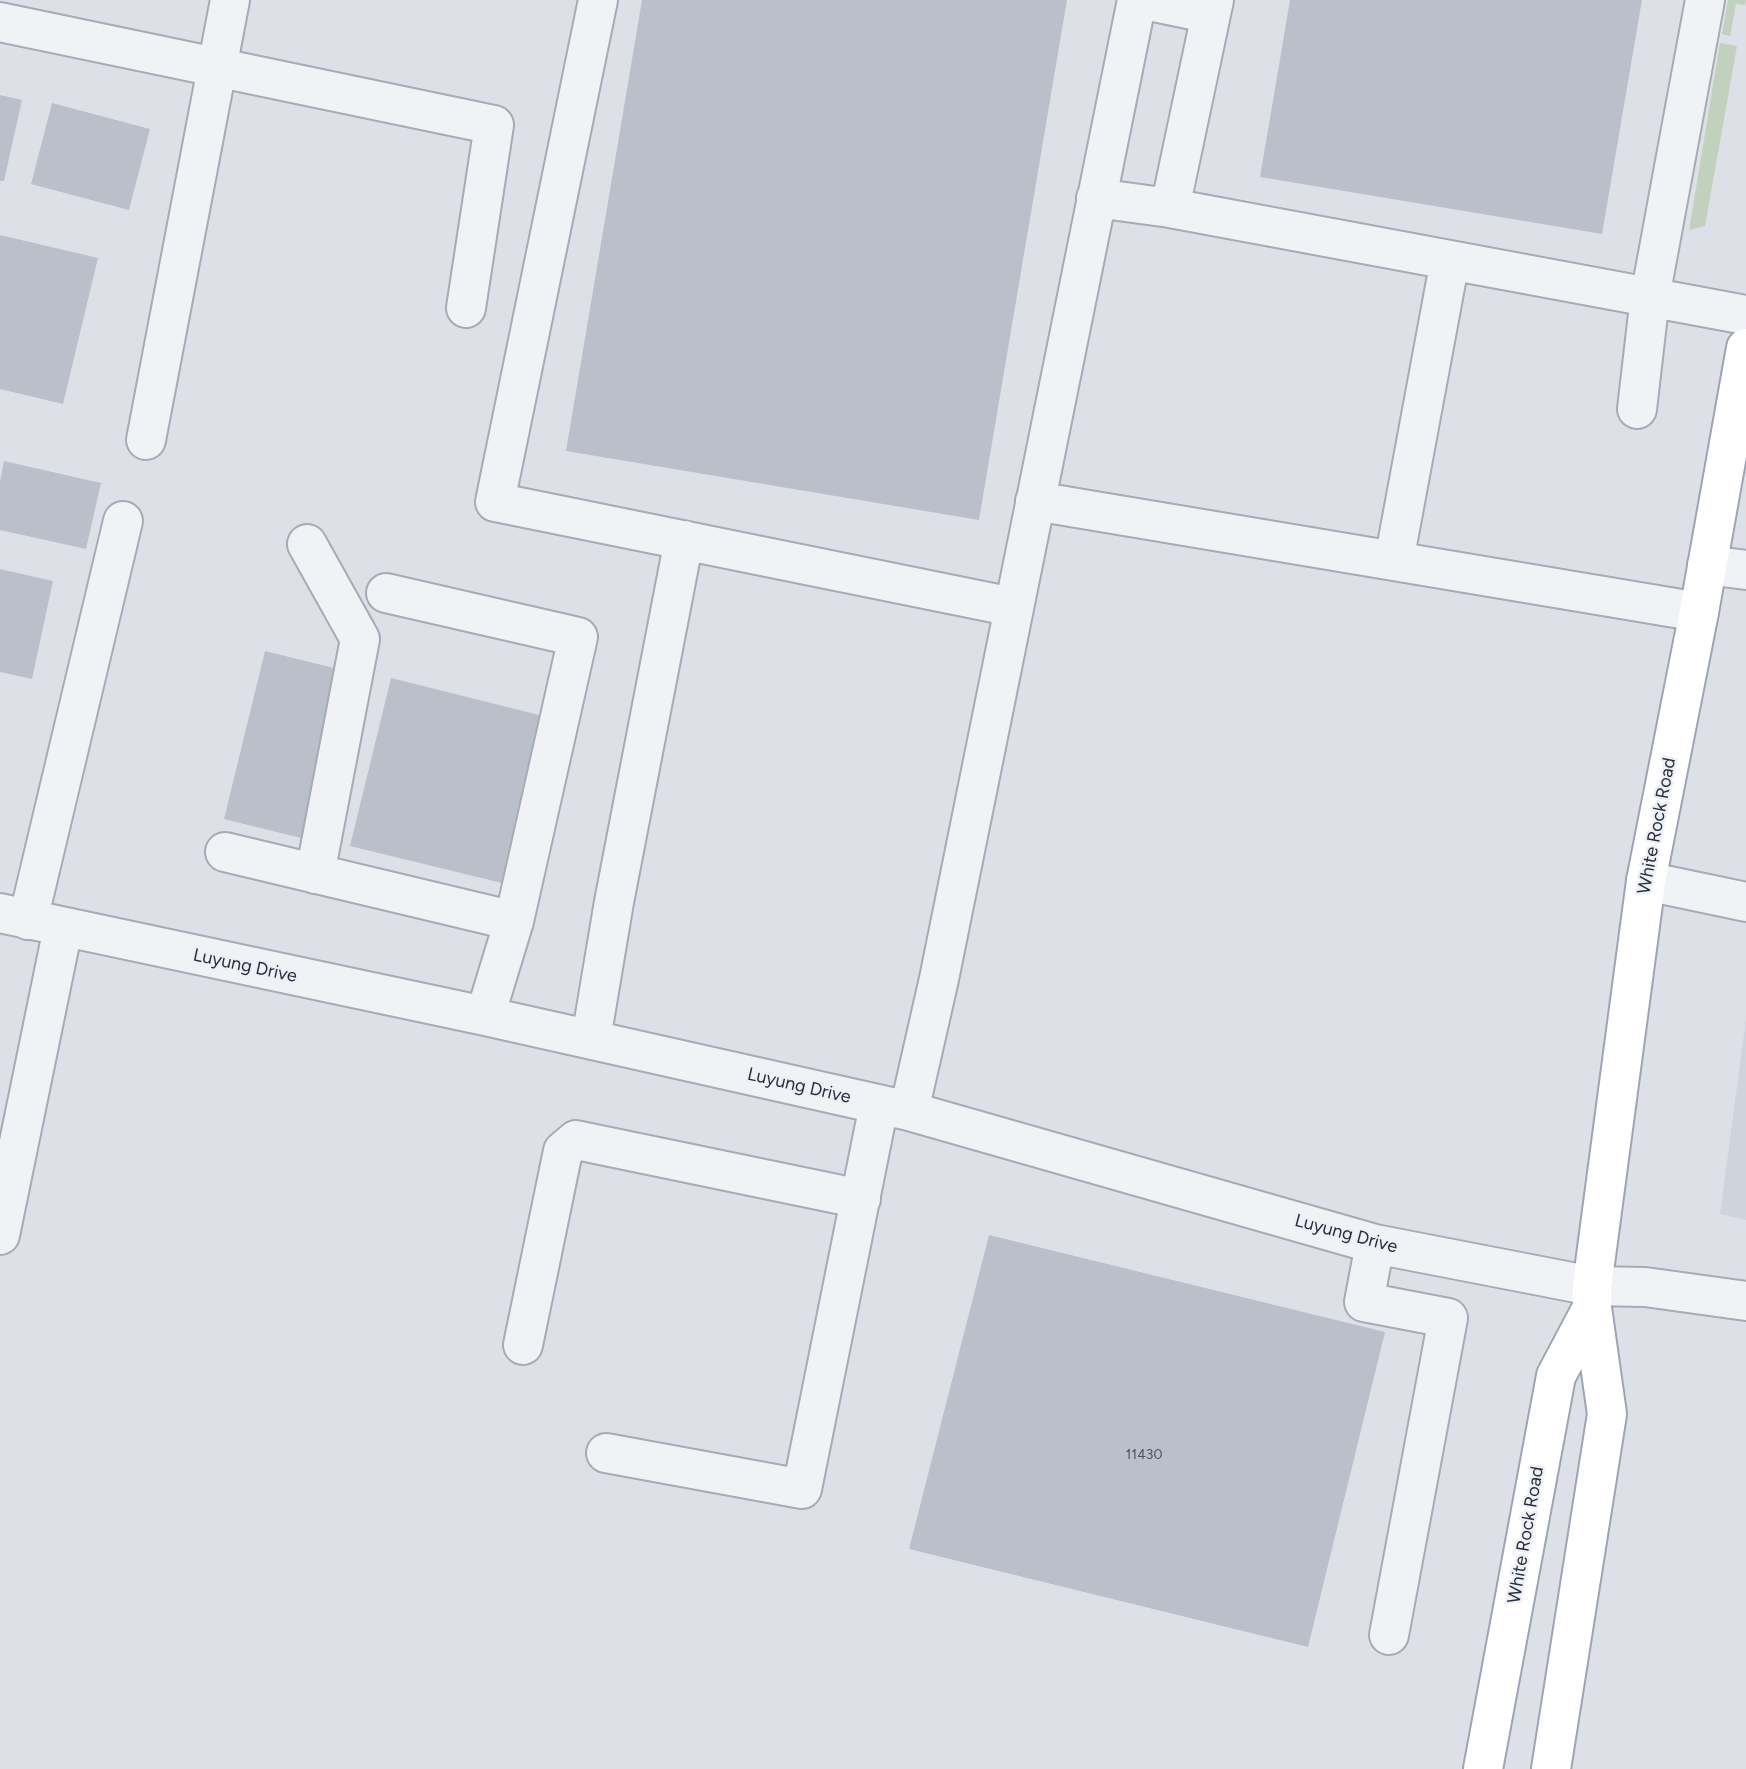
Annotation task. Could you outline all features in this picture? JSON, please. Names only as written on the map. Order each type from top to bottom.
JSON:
[{"type":"main road","name":"White Rock Road","points":[[1551,1769],[1606,1414],[1592,1297],[1646,881],[1699,612],[1746,348]]},
{"type":"main road","name":"White Rock Road","points":[[1483,1769],[1556,1376],[1592,1297]]},
{"type":"street","points":[[146,440],[230,0]]},
{"type":"street","points":[[598,0],[495,502],[1013,607]]},
{"type":"street","points":[[606,1453],[802,1489],[861,1199],[939,979],[1137,0]]},
{"type":"street","points":[[1144,0],[1212,7],[1170,208]]},
{"type":"street","points":[[1637,409],[1650,297],[1705,0]]},
{"type":"street","points":[[0,22],[494,125],[466,308]]},
{"type":"street","points":[[1096,198],[1170,208],[1746,315]]},
{"type":"street","points":[[1394,561],[1450,260]]},
{"type":"street","points":[[1035,501],[1699,612]]},
{"type":"street","points":[[0,1235],[30,920],[123,521]]},
{"type":"street","points":[[591,1039],[614,902],[684,540]]},
{"type":"street","points":[[307,544],[360,639],[315,874]]},
{"type":"street","points":[[1707,565],[1746,570]]},
{"type":"street","points":[[386,593],[578,637],[514,921],[485,1016]]},
{"type":"street","points":[[225,852],[514,921]]},
{"type":"street","points":[[1646,881],[1746,902]]},
{"type":"street","name":"Luyung Drive","points":[[30,920],[591,1039],[894,1108],[1375,1244],[1592,1297],[1645,1287],[1746,1301]]},
{"type":"street","points":[[523,1345],[563,1151],[576,1140],[861,1199]]},
{"type":"street","points":[[1375,1244],[1364,1302],[1448,1318],[1389,1635]]},
{"type":"shaded area","points":[[1746,1019],[1746,1220],[1720,1214]]},
{"type":"green space","points":[[1728,0],[1746,0],[1745,5],[1736,4],[1730,36],[1722,34]]},
{"type":"green space","points":[[1720,43],[1737,46],[1705,226],[1689,230]]},
{"type":"building","points":[[642,0],[1067,0],[979,520],[566,451]]},
{"type":"building","points":[[1290,0],[1642,0],[1602,234],[1260,177]]},
{"type":"building","points":[[0,95],[22,100],[4,181],[0,181]]},
{"type":"building","points":[[52,103],[150,129],[129,210],[31,184]]},
{"type":"building","points":[[0,235],[98,258],[63,404],[0,389]]},
{"type":"building","points":[[4,461],[101,483],[86,549],[0,530],[0,481]]},
{"type":"building","points":[[0,569],[53,581],[32,679],[0,672]]},
{"type":"building","points":[[265,651],[346,671],[305,839],[224,819]]},
{"type":"building","points":[[391,678],[551,718],[510,885],[350,846]]},
{"type":"building","points":[[989,1235],[1385,1332],[1308,1647],[909,1549]]}]
